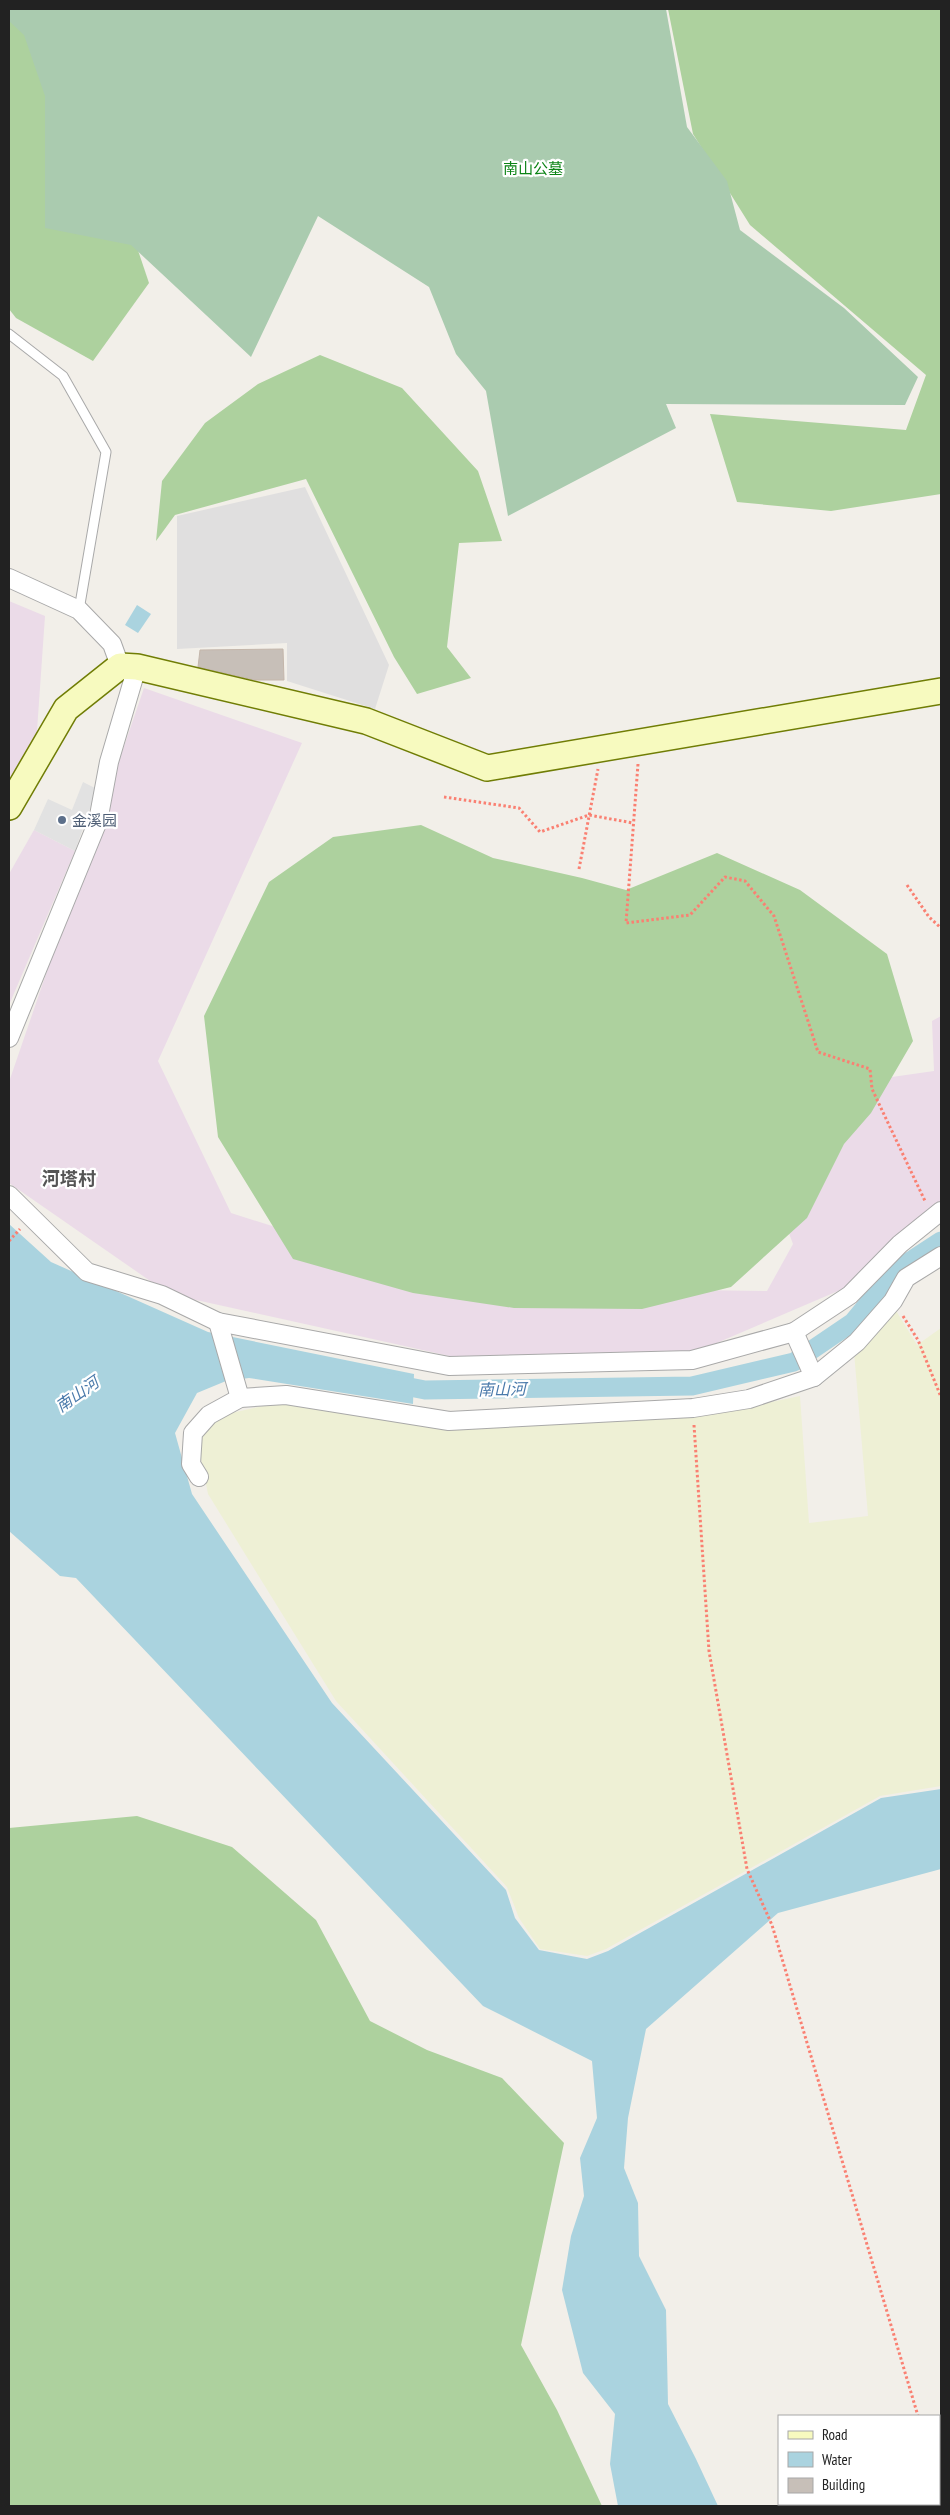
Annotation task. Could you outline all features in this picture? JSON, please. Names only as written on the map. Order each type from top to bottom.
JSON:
[{"type":"street","points":[[9,578],[79,610],[112,644],[128,667],[366,721],[487,768],[941,691]]},
{"type":"street","points":[[9,807],[66,709],[128,667]]},
{"type":"street","points":[[9,1038],[98,820],[128,667]]},
{"type":"street","points":[[9,1195],[87,1272],[162,1295],[218,1322],[449,1366],[692,1360],[794,1332],[850,1295],[900,1244],[937,1214]]},
{"type":"street","points":[[199,1477],[191,1464],[193,1433],[208,1415],[240,1398],[286,1396],[449,1421],[693,1408],[749,1399],[814,1377],[857,1342],[893,1301],[906,1278],[941,1256]]},
{"type":"street","points":[[218,1322],[240,1398]]},
{"type":"street","points":[[794,1332],[814,1377]]},
{"type":"lane","points":[[9,334],[63,376],[106,452],[79,610]]},
{"type":"path","points":[[639,742],[626,923],[690,915],[724,877],[745,881],[774,916],[818,1052],[870,1069],[872,1089],[937,1214]]},
{"type":"path","points":[[580,869],[601,749]]},
{"type":"path","points":[[444,797],[519,808],[540,832],[589,815],[633,822]]},
{"type":"path","points":[[906,886],[929,917],[941,928]]},
{"type":"path","points":[[893,1301],[918,1340],[941,1397]]},
{"type":"path","points":[[693,1408],[709,1651],[747,1869],[772,1925],[918,2415]]},
{"type":"shaded area","points":[[305,487],[389,665],[375,709],[287,681],[287,643],[177,649],[177,516]]},
{"type":"shaded area","points":[[9,601],[45,616],[36,745],[9,788]]},
{"type":"shaded area","points":[[144,688],[302,743],[158,1061],[231,1213],[465,1287],[767,1291],[793,1244],[772,1188],[885,1078],[934,1071],[932,1021],[941,1016],[941,1207],[845,1288],[698,1351],[454,1357],[169,1294],[9,1183],[9,1082]]},
{"type":"shaded area","name":"金溪园","points":[[83,782],[97,789],[75,851],[34,830],[48,799],[72,810]]},
{"type":"shaded area","points":[[34,830],[75,851],[9,1005],[9,874]]},
{"type":"green space","points":[[9,9],[112,173],[149,283],[93,361],[16,318],[9,309]]},
{"type":"green space","name":"南山公墓","points":[[9,9],[666,9],[687,127],[727,181],[740,230],[844,308],[918,377],[905,405],[666,404],[676,428],[508,516],[486,391],[456,354],[429,287],[318,216],[251,357],[131,245],[45,228],[45,96],[24,35],[9,21]]},
{"type":"green space","points":[[668,9],[941,9],[941,494],[831,511],[737,502],[710,414],[906,430],[926,375],[750,225],[693,134]]},
{"type":"green space","points":[[320,355],[402,388],[478,471],[502,541],[459,543],[447,647],[471,678],[417,694],[394,657],[306,479],[175,515],[156,541],[162,481],[205,423],[258,384]]},
{"type":"green space","points":[[421,825],[493,858],[626,890],[717,853],[800,890],[887,954],[913,1041],[871,1113],[844,1144],[807,1218],[731,1287],[642,1309],[514,1308],[413,1293],[293,1259],[218,1137],[204,1016],[269,882],[333,837]]},
{"type":"green space","points":[[895,1309],[917,1345],[941,1328],[941,1786],[880,1796],[606,1949],[587,1956],[540,1949],[519,1918],[507,1887],[336,1701],[208,1494],[197,1439],[209,1418],[285,1401],[448,1426],[733,1410],[800,1396],[809,1523],[868,1516],[854,1352]]},
{"type":"green space","points":[[137,1816],[232,1847],[316,1920],[370,2021],[427,2050],[502,2078],[564,2143],[521,2345],[557,2410],[602,2506],[9,2506],[9,1828]]},
{"type":"water","points":[[137,605],[151,614],[138,633],[125,625]]},
{"type":"water","points":[[9,1224],[51,1262],[208,1332],[414,1374],[413,1404],[249,1378],[226,1381],[197,1393],[175,1433],[192,1494],[332,1703],[506,1890],[515,1918],[539,1950],[587,1959],[608,1951],[881,1798],[941,1789],[941,1869],[778,1913],[646,2029],[628,2118],[624,2168],[638,2203],[639,2256],[666,2310],[668,2404],[718,2506],[618,2506],[610,2464],[615,2414],[583,2373],[562,2290],[571,2236],[584,2196],[580,2158],[597,2118],[592,2061],[483,2006],[76,1578],[60,1576],[9,1531]]},
{"type":"water","points":[[941,2457],[941,2506],[837,2506],[940,2505]]},
{"type":"building","points":[[283,649],[284,680],[254,680],[198,667],[200,650]]},
{"type":"waterway","name":"南山河","points":[[389,1383],[425,1390],[692,1386],[794,1362],[853,1322],[895,1271],[941,1241]]},
{"type":"place","name":"金溪园","points":[[62,820]]},
{"type":"district","name":"河塔村","points":[[69,1178]]}]
